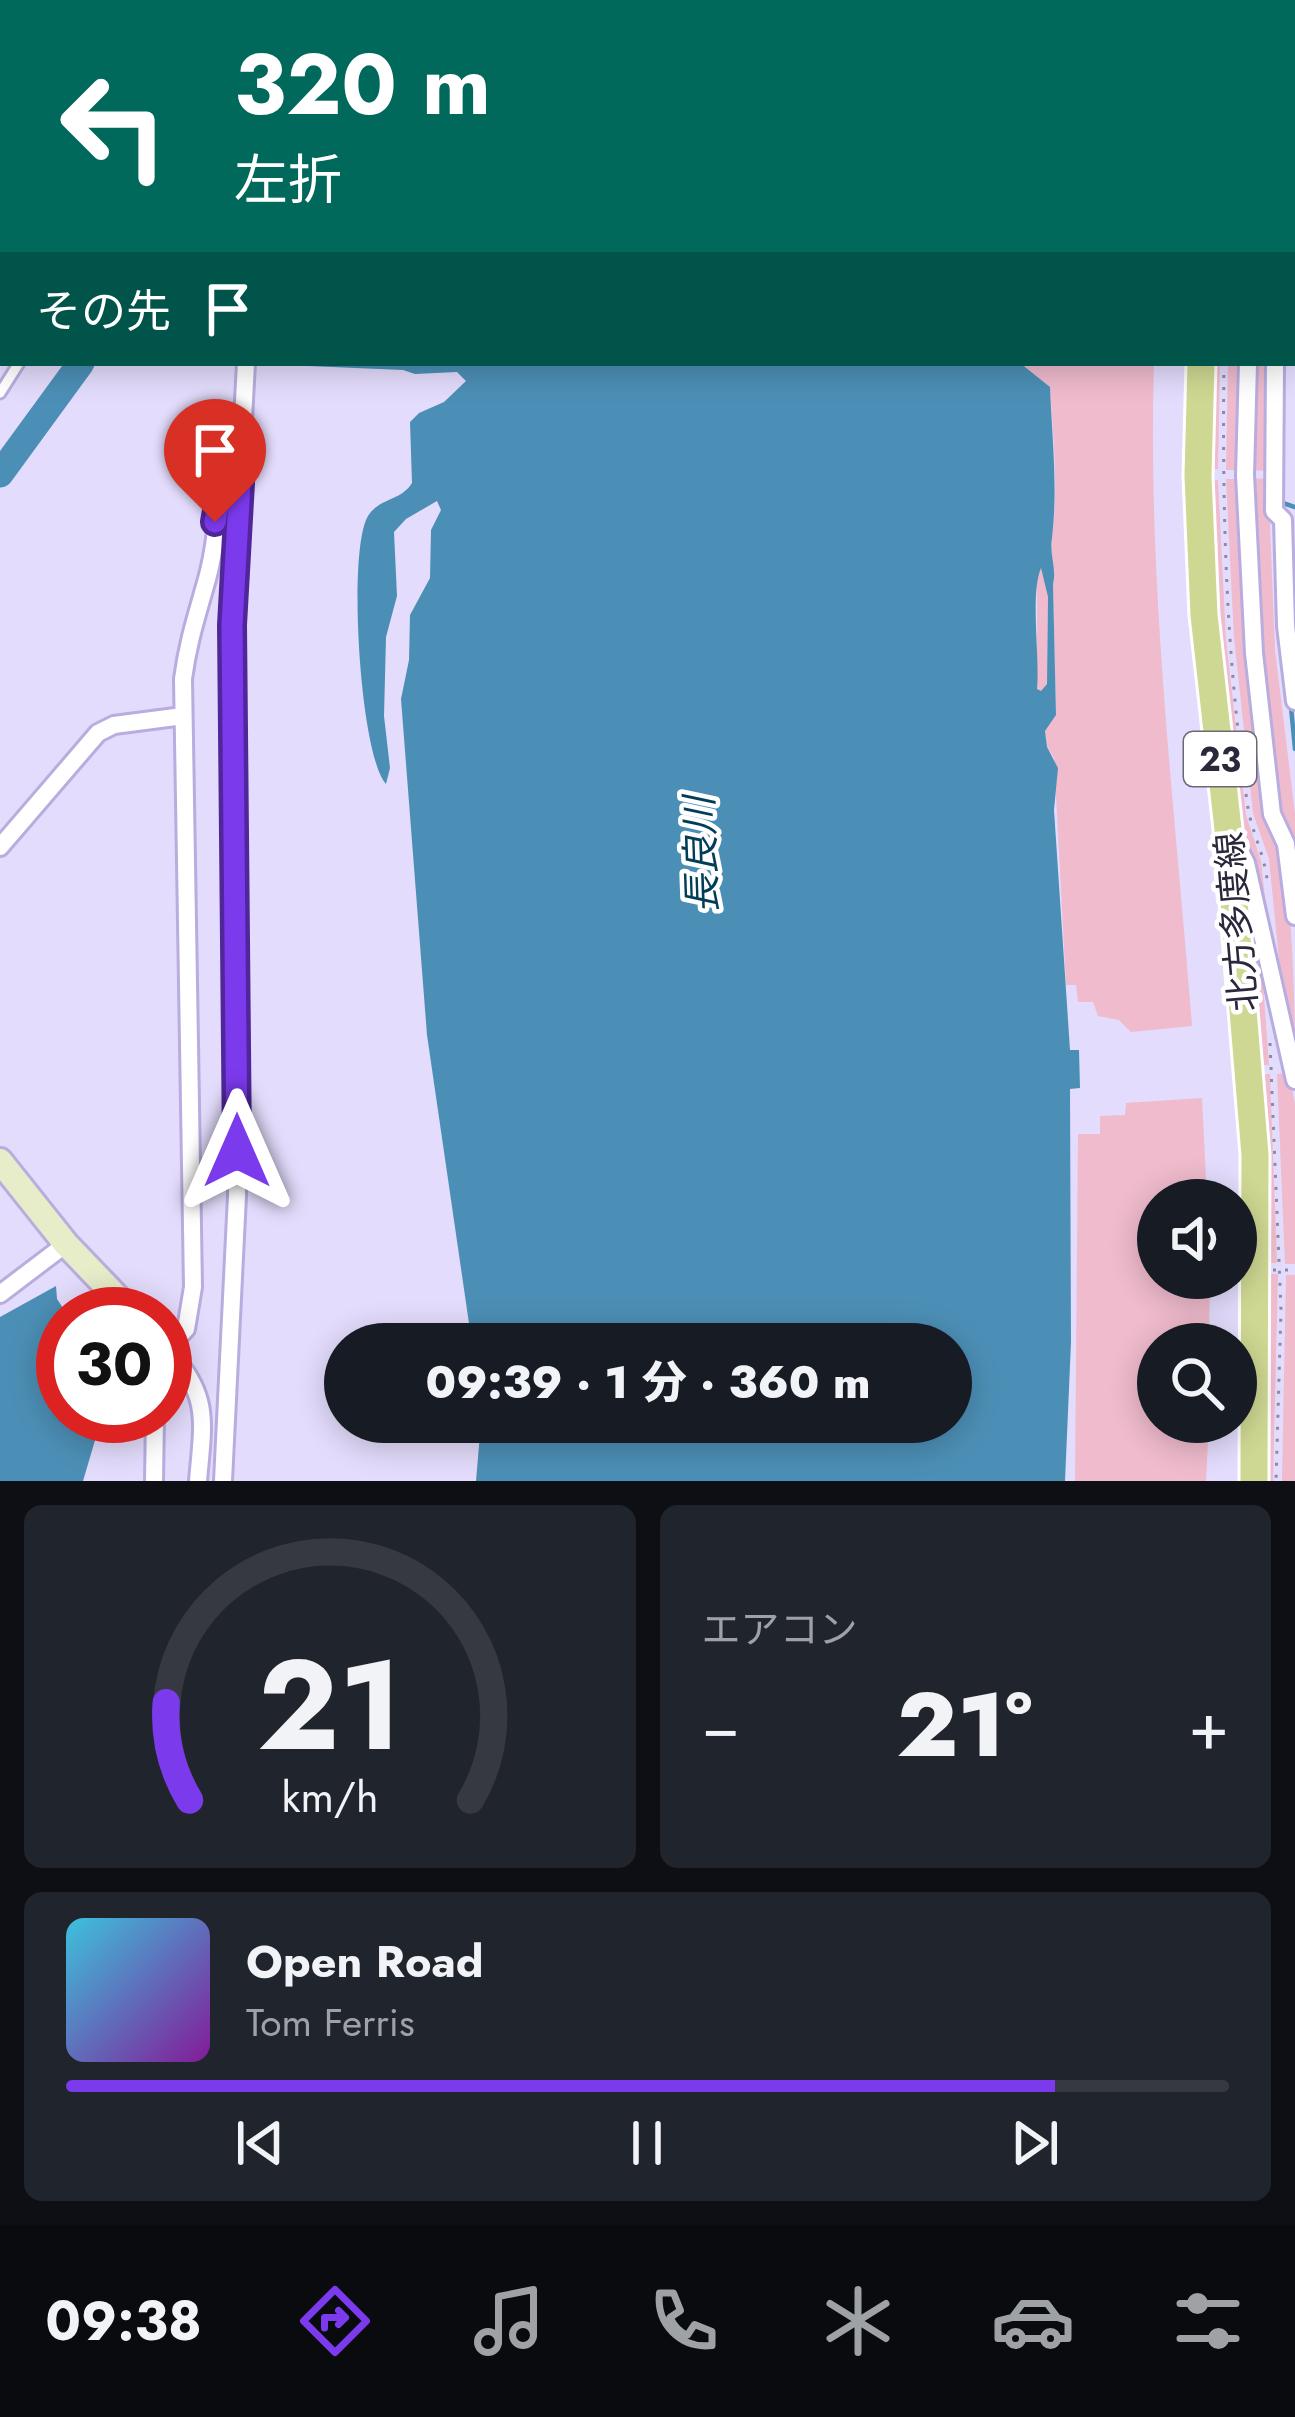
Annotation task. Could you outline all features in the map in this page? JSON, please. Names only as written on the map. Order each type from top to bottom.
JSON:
[{"type":"main road","name":"北方多度線","points":[[1201,366],[1198,476],[1204,615],[1228,829],[1255,1155],[1255,1481]]},
{"type":"main road","points":[[0,1161],[66,1244],[108,1287]]},
{"type":"street","points":[[223,1481],[237,1196],[232,625],[247,366]]},
{"type":"street","points":[[1248,366],[1245,475],[1254,653],[1272,814],[1286,844],[1295,916]]},
{"type":"street","points":[[1275,366],[1274,511],[1282,520],[1286,626],[1295,701]]},
{"type":"street","points":[[192,1293],[184,716],[188,633],[206,580],[222,483],[242,447]]},
{"type":"street","points":[[0,847],[98,734],[113,725],[184,716]]},
{"type":"street","points":[[1228,829],[1246,863],[1295,1080]]},
{"type":"street","points":[[0,1294],[66,1244]]},
{"type":"street","points":[[192,1380],[203,1410],[198,1481]]},
{"type":"street","points":[[154,1481],[155,1443]]},
{"type":"lane","points":[[0,393],[17,366]]},
{"type":"shaded area","points":[[1024,366],[1154,366],[1158,612],[1192,1026],[1131,1032],[1119,1020],[1098,1016],[1093,1002],[1078,1002],[1076,985],[1066,985],[1054,758],[1045,730],[1056,715],[1050,387]]},
{"type":"shaded area","points":[[1209,366],[1220,366],[1218,469],[1207,469]]},
{"type":"shaded area","points":[[1228,366],[1243,366],[1241,470],[1226,470]]},
{"type":"shaded area","points":[[1252,366],[1268,366],[1268,471],[1250,470]]},
{"type":"shaded area","points":[[1268,478],[1275,650],[1295,814],[1295,881],[1276,810],[1259,652],[1250,479]]},
{"type":"shaded area","points":[[1226,479],[1241,479],[1268,694],[1290,910],[1295,1054],[1282,989],[1269,859],[1253,813],[1234,638]]},
{"type":"shaded area","points":[[1208,480],[1218,480],[1226,640],[1246,815],[1261,861],[1268,925],[1250,850],[1236,821],[1216,643]]},
{"type":"shaded area","points":[[1041,567],[1048,597],[1047,684],[1041,692],[1037,689],[1037,580]]},
{"type":"shaded area","points":[[1241,864],[1260,943],[1269,1065],[1259,1065]]},
{"type":"shaded area","points":[[1289,1073],[1295,1104],[1295,1264],[1285,1264],[1277,1074]]},
{"type":"shaded area","points":[[1270,1074],[1277,1263],[1267,1263],[1259,1075]]},
{"type":"shaded area","points":[[1202,1098],[1206,1179],[1137,1179],[1137,1299],[1210,1299],[1209,1323],[1137,1323],[1137,1443],[1208,1443],[1206,1481],[1075,1481],[1078,1134],[1100,1134],[1100,1116],[1125,1115],[1126,1103]]},
{"type":"shaded area","points":[[1267,1274],[1278,1274],[1273,1481],[1263,1481]]},
{"type":"shaded area","points":[[1286,1275],[1295,1275],[1295,1481],[1282,1481]]},
{"type":"water","name":"長良川","points":[[308,366],[1024,366],[1050,387],[1056,715],[1045,731],[1058,768],[1054,810],[1070,1050],[1079,1050],[1080,1088],[1070,1089],[1071,1342],[1065,1481],[476,1481],[479,1443],[972,1443],[972,1323],[469,1323],[427,1035],[401,699],[409,660],[410,615],[430,578],[431,530],[441,510],[437,501],[394,532],[397,596],[386,637],[384,716],[390,768],[386,784],[369,735],[359,653],[358,569],[368,516],[412,483],[410,422],[444,402],[466,381],[457,372],[415,374]],"holes":[[[1041,568],[1048,597],[1047,684],[1037,689],[1036,609]]]},
{"type":"water","points":[[36,1297],[36,1443],[94,1443],[83,1481],[0,1481],[0,1317]]},
{"type":"waterway","points":[[0,474],[79,366]]},
{"type":"waterway","points":[[1281,508],[1283,366]]},
{"type":"waterway","points":[[1283,503],[1295,507]]},
{"type":"waterway","points":[[1291,707],[1295,749]]},
{"type":"route","points":[[215,522],[222,483],[242,447],[232,625],[237,1151]]}]
